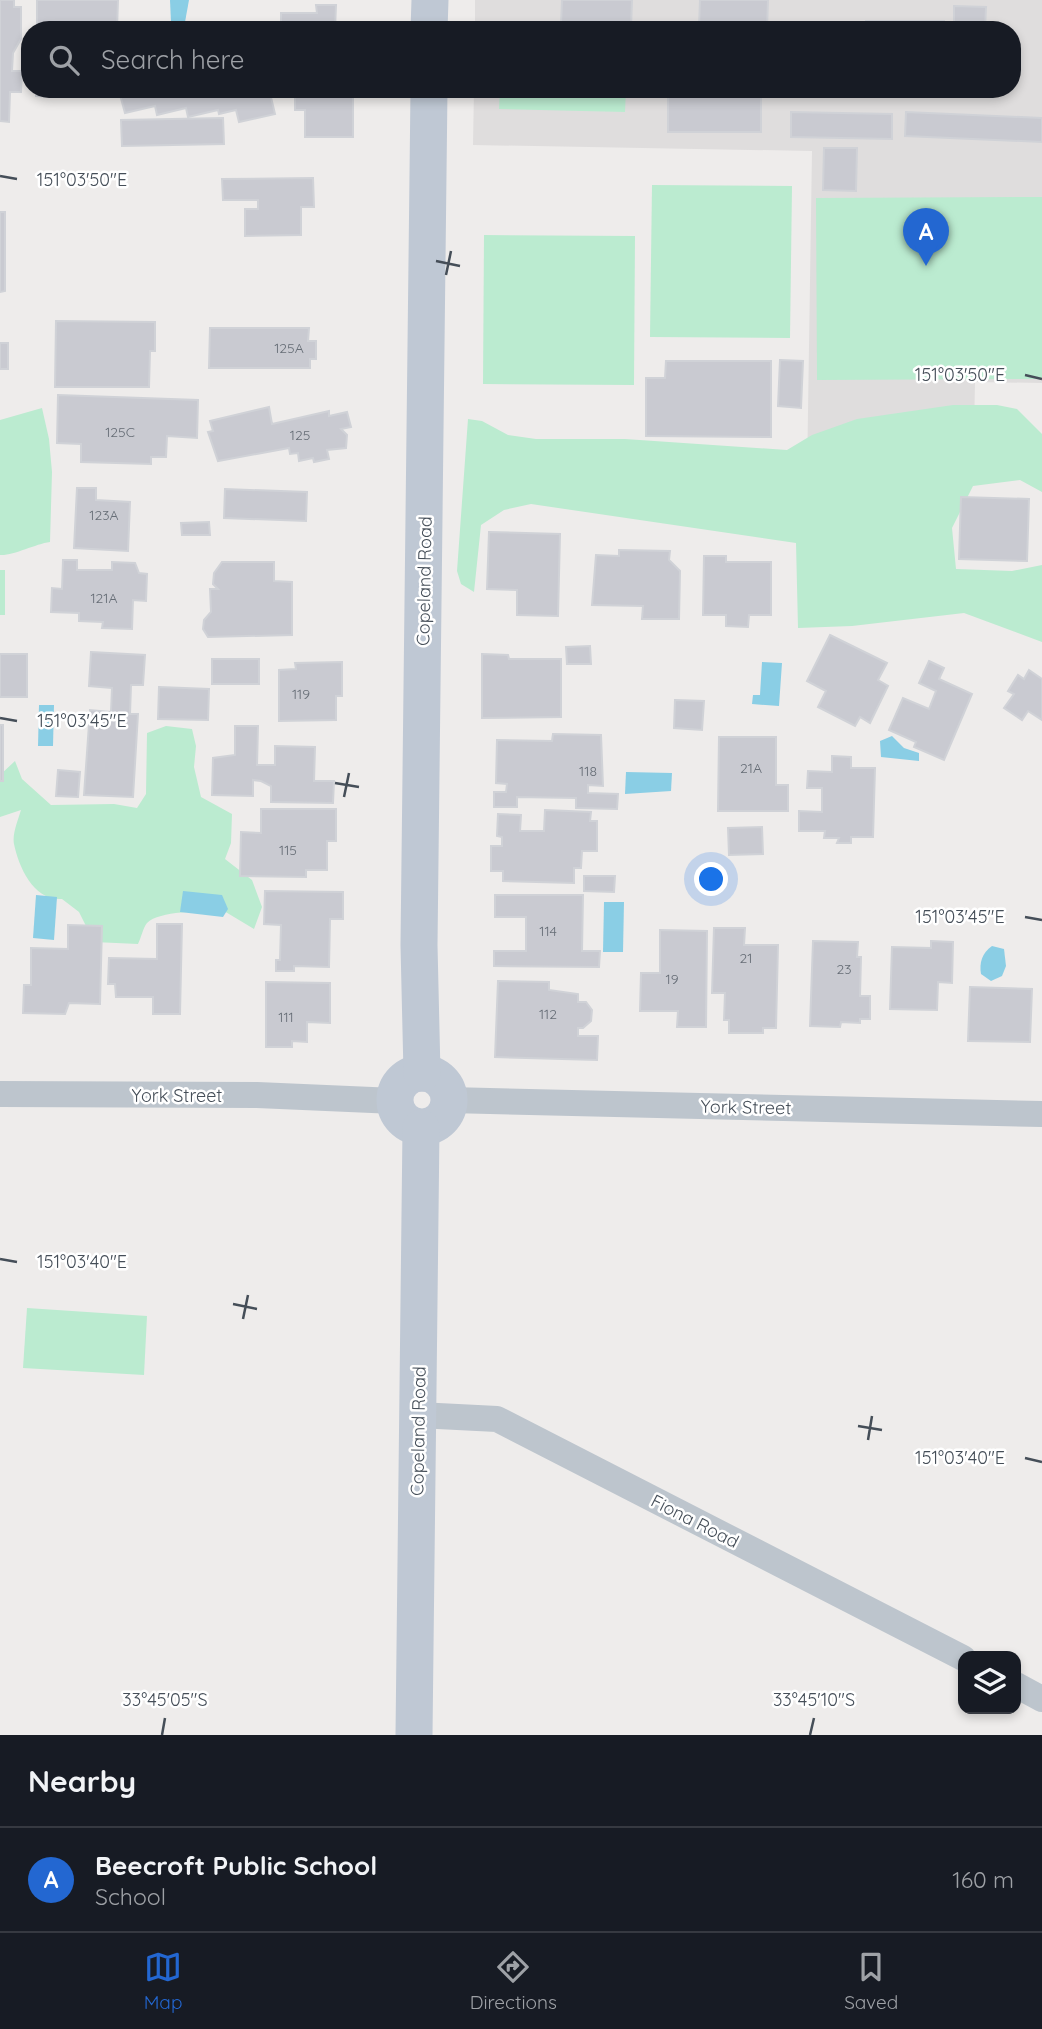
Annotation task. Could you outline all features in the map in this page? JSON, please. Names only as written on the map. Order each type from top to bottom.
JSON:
[{"type":"main road","points":[[429,21],[430,0]]},
{"type":"main road","name":"Copeland Road","points":[[422,1073],[419,945],[429,98]]},
{"type":"main road","points":[[422,1073],[441,1081],[449,1100],[447,1112],[439,1122],[421,1128],[403,1120],[395,1101],[403,1081],[422,1073]]},
{"type":"main road","name":"Copeland Road","points":[[414,1735],[421,1128]]},
{"type":"street","name":"York Street","points":[[0,1094],[257,1095],[395,1101]]},
{"type":"street","name":"York Street","points":[[449,1100],[1042,1114]]},
{"type":"street","name":"Fiona Road","points":[[418,1416],[497,1419],[958,1655]]},
{"type":"street","points":[[1021,1688],[1042,1699]]},
{"type":"shaded area","points":[[475,0],[1042,0],[1042,383],[975,382],[973,480],[807,477],[812,151],[473,145],[474,98],[1021,98],[1021,21],[475,21]]},
{"type":"green space","points":[[500,98],[626,98],[625,112],[499,109]]},
{"type":"green space","points":[[652,185],[792,186],[790,338],[650,337]]},
{"type":"green space","points":[[1042,197],[1042,379],[817,380],[816,198]]},
{"type":"green space","points":[[484,235],[635,236],[634,385],[483,384]]},
{"type":"green space","points":[[953,405],[997,405],[1017,409],[1042,434],[1042,492],[1020,480],[973,486],[952,528],[956,569],[1012,571],[1042,565],[1042,642],[964,613],[852,626],[798,628],[796,543],[531,504],[504,510],[481,525],[474,592],[461,584],[457,571],[468,419],[482,421],[508,435],[536,439],[625,439],[787,450],[812,435],[857,419]]},
{"type":"green space","points":[[42,408],[49,439],[52,472],[50,542],[0,555],[0,420]]},
{"type":"green space","points":[[0,570],[5,570],[5,615],[0,615]]},
{"type":"green space","points":[[166,726],[192,729],[196,746],[194,767],[201,797],[232,814],[231,843],[225,859],[252,880],[262,907],[254,929],[219,908],[153,919],[147,923],[138,944],[94,942],[79,912],[62,899],[43,895],[29,881],[16,853],[14,840],[21,810],[0,817],[0,775],[15,761],[22,779],[51,805],[114,804],[137,808],[146,794],[147,733]]},
{"type":"green space","points":[[27,1308],[147,1316],[144,1375],[23,1368]]},
{"type":"water","points":[[170,0],[189,0],[185,21],[171,21]]},
{"type":"water","points":[[762,662],[782,663],[779,706],[752,704],[753,695],[760,695]]},
{"type":"water","points":[[39,705],[54,705],[53,746],[38,746]]},
{"type":"water","points":[[892,736],[904,748],[919,753],[919,761],[881,757],[880,741]]},
{"type":"water","points":[[626,772],[672,773],[671,791],[625,794]]},
{"type":"water","points":[[183,891],[222,895],[228,909],[223,917],[180,912]]},
{"type":"water","points":[[36,895],[57,897],[54,940],[33,938]]},
{"type":"water","points":[[604,902],[624,902],[623,952],[603,952]]},
{"type":"water","points":[[992,946],[1004,949],[1006,966],[1002,976],[991,981],[981,974],[980,966],[984,955]]},
{"type":"building","points":[[0,0],[14,0],[14,7],[21,7],[21,39],[13,53],[12,71],[21,71],[21,92],[10,92],[9,122],[0,121]]},
{"type":"building","points":[[37,0],[118,0],[117,21],[37,21]]},
{"type":"building","points":[[562,0],[632,0],[631,21],[561,21]]},
{"type":"building","points":[[700,0],[768,0],[767,21],[699,21]]},
{"type":"building","points":[[316,5],[336,5],[335,21],[281,21],[281,13],[317,13]]},
{"type":"building","points":[[954,6],[986,7],[985,21],[954,21]]},
{"type":"building","points":[[121,98],[271,98],[275,114],[239,122],[236,110],[219,114],[218,110],[188,117],[186,108],[157,115],[155,106],[125,113]]},
{"type":"building","points":[[295,98],[353,98],[353,137],[305,137],[305,110],[295,110]]},
{"type":"building","points":[[668,98],[761,98],[761,132],[668,132]]},
{"type":"building","points":[[791,112],[892,114],[892,139],[791,137]]},
{"type":"building","points":[[906,112],[1042,118],[1042,142],[905,136]]},
{"type":"building","points":[[223,118],[224,144],[122,146],[121,120]]},
{"type":"building","points":[[824,148],[857,148],[856,191],[823,190]]},
{"type":"building","points":[[313,178],[314,207],[301,207],[301,235],[245,236],[245,209],[258,209],[258,200],[223,200],[222,179]]},
{"type":"building","points":[[0,212],[5,212],[5,291],[0,292]]},
{"type":"building","points":[[56,321],[155,322],[155,351],[150,351],[149,387],[55,387]]},
{"type":"building","points":[[210,328],[309,328],[308,341],[316,341],[316,359],[310,359],[310,368],[209,368]]},
{"type":"building","points":[[0,343],[8,343],[8,369],[0,369]]},
{"type":"building","points":[[780,360],[803,361],[801,408],[778,406]]},
{"type":"building","points":[[666,361],[771,361],[771,437],[646,436],[646,378],[665,378]]},
{"type":"building","points":[[58,395],[198,400],[197,438],[167,436],[166,457],[151,457],[151,464],[81,462],[81,444],[57,443]]},
{"type":"building","points":[[269,407],[272,424],[329,411],[329,416],[347,412],[351,427],[341,429],[347,435],[346,448],[327,450],[329,459],[314,462],[313,458],[299,461],[298,453],[290,454],[289,448],[218,461],[208,432],[213,431],[210,421]]},
{"type":"building","points":[[77,488],[96,488],[96,500],[130,502],[128,551],[74,548]]},
{"type":"building","points":[[225,489],[307,492],[306,521],[224,518]]},
{"type":"building","points":[[961,497],[1029,499],[1027,561],[959,559]]},
{"type":"building","points":[[209,522],[210,535],[182,535],[181,523]]},
{"type":"building","points":[[489,532],[560,534],[558,616],[517,615],[517,590],[487,589]]},
{"type":"building","points":[[619,550],[670,551],[669,560],[680,571],[679,619],[642,619],[643,606],[592,605],[596,555],[619,556]]},
{"type":"building","points":[[704,556],[726,556],[726,562],[771,562],[771,615],[749,615],[748,627],[726,626],[726,615],[703,615]]},
{"type":"building","points":[[63,560],[77,560],[77,570],[112,570],[112,562],[135,563],[139,573],[147,574],[146,601],[133,600],[132,629],[102,628],[103,622],[79,621],[79,613],[51,612],[52,588],[62,589]]},
{"type":"building","points":[[222,562],[274,562],[274,581],[292,582],[292,635],[208,637],[203,629],[204,620],[211,612],[210,589],[218,589],[213,584],[214,573]]},
{"type":"building","points":[[830,635],[887,663],[878,680],[888,686],[870,723],[860,717],[855,726],[818,707],[826,691],[807,681]]},
{"type":"building","points":[[590,646],[591,664],[567,664],[566,647]]},
{"type":"building","points":[[91,652],[145,655],[143,685],[131,685],[130,714],[138,714],[133,797],[84,795],[90,710],[111,712],[112,688],[89,686]]},
{"type":"building","points":[[0,654],[27,654],[27,697],[0,697]]},
{"type":"building","points":[[482,654],[508,655],[509,659],[561,659],[561,717],[482,718]]},
{"type":"building","points":[[212,659],[259,659],[259,684],[212,684]]},
{"type":"building","points":[[929,661],[944,668],[939,679],[972,694],[944,760],[914,747],[916,742],[889,730],[903,698],[929,709],[936,691],[919,683]]},
{"type":"building","points":[[342,662],[342,696],[336,696],[336,720],[279,721],[279,670],[296,669],[295,663]]},
{"type":"building","points":[[1029,670],[1042,679],[1042,720],[1028,711],[1022,720],[1004,708],[1014,694],[1008,691],[1018,675],[1024,679]]},
{"type":"building","points":[[159,687],[209,689],[208,720],[158,719]]},
{"type":"building","points":[[675,700],[704,701],[702,730],[674,728]]},
{"type":"building","points":[[0,725],[3,725],[3,781],[0,781]]},
{"type":"building","points":[[235,726],[258,726],[257,765],[275,765],[275,746],[315,747],[314,781],[334,781],[333,803],[271,802],[271,786],[253,780],[253,796],[212,795],[213,758],[235,755]]},
{"type":"building","points":[[553,734],[601,735],[603,786],[588,785],[588,793],[618,794],[617,809],[576,808],[576,798],[517,797],[517,807],[494,807],[494,792],[506,792],[507,784],[496,783],[497,740],[552,741]]},
{"type":"building","points":[[719,737],[776,737],[776,785],[788,785],[788,811],[718,811]]},
{"type":"building","points":[[832,756],[851,757],[851,768],[875,768],[873,837],[851,837],[851,843],[837,843],[839,838],[824,838],[825,831],[799,831],[799,811],[822,812],[822,788],[807,788],[808,771],[832,772]]},
{"type":"building","points":[[58,770],[80,772],[78,797],[56,796]]},
{"type":"building","points":[[261,809],[336,809],[336,841],[327,841],[327,870],[306,870],[306,877],[240,876],[241,832],[261,833]]},
{"type":"building","points":[[545,810],[591,812],[590,821],[597,821],[597,851],[582,851],[581,868],[574,868],[574,883],[503,881],[503,871],[491,871],[491,846],[502,846],[502,837],[497,836],[498,814],[521,815],[520,831],[544,831]]},
{"type":"building","points":[[762,827],[763,854],[729,855],[728,828]]},
{"type":"building","points":[[584,876],[615,876],[614,892],[584,891]]},
{"type":"building","points":[[265,891],[343,892],[343,919],[330,919],[329,967],[294,966],[294,971],[276,971],[276,960],[280,960],[281,925],[264,924]]},
{"type":"building","points":[[495,895],[583,895],[582,951],[600,951],[599,967],[494,966],[494,951],[526,951],[526,917],[495,917]]},
{"type":"building","points":[[157,924],[182,924],[180,1014],[153,1014],[153,997],[116,997],[115,984],[108,984],[109,958],[157,959]]},
{"type":"building","points":[[68,925],[102,926],[100,1004],[69,1003],[65,1014],[23,1013],[24,985],[31,985],[31,948],[68,949]]},
{"type":"building","points":[[714,928],[745,928],[744,945],[778,945],[776,1028],[763,1028],[763,1033],[729,1033],[729,1020],[724,1020],[725,993],[712,993]]},
{"type":"building","points":[[660,930],[707,931],[706,1027],[677,1027],[678,1011],[640,1011],[641,973],[660,973]]},
{"type":"building","points":[[813,941],[858,942],[857,957],[861,957],[860,996],[870,996],[870,1019],[860,1019],[860,1023],[841,1022],[840,1027],[810,1026]]},
{"type":"building","points":[[931,941],[953,942],[952,983],[938,982],[937,1010],[890,1009],[892,947],[931,948]]},
{"type":"building","points":[[498,981],[549,982],[549,990],[578,994],[578,1002],[586,1002],[592,1010],[591,1021],[583,1028],[578,1028],[578,1036],[598,1036],[597,1060],[495,1057]]},
{"type":"building","points":[[266,982],[330,983],[330,1023],[307,1022],[307,1042],[292,1041],[292,1047],[266,1047]]},
{"type":"building","points":[[970,987],[1032,989],[1030,1042],[968,1041]]},
{"type":"place","name":"Beecroft Public School","points":[[926,266]]}]
